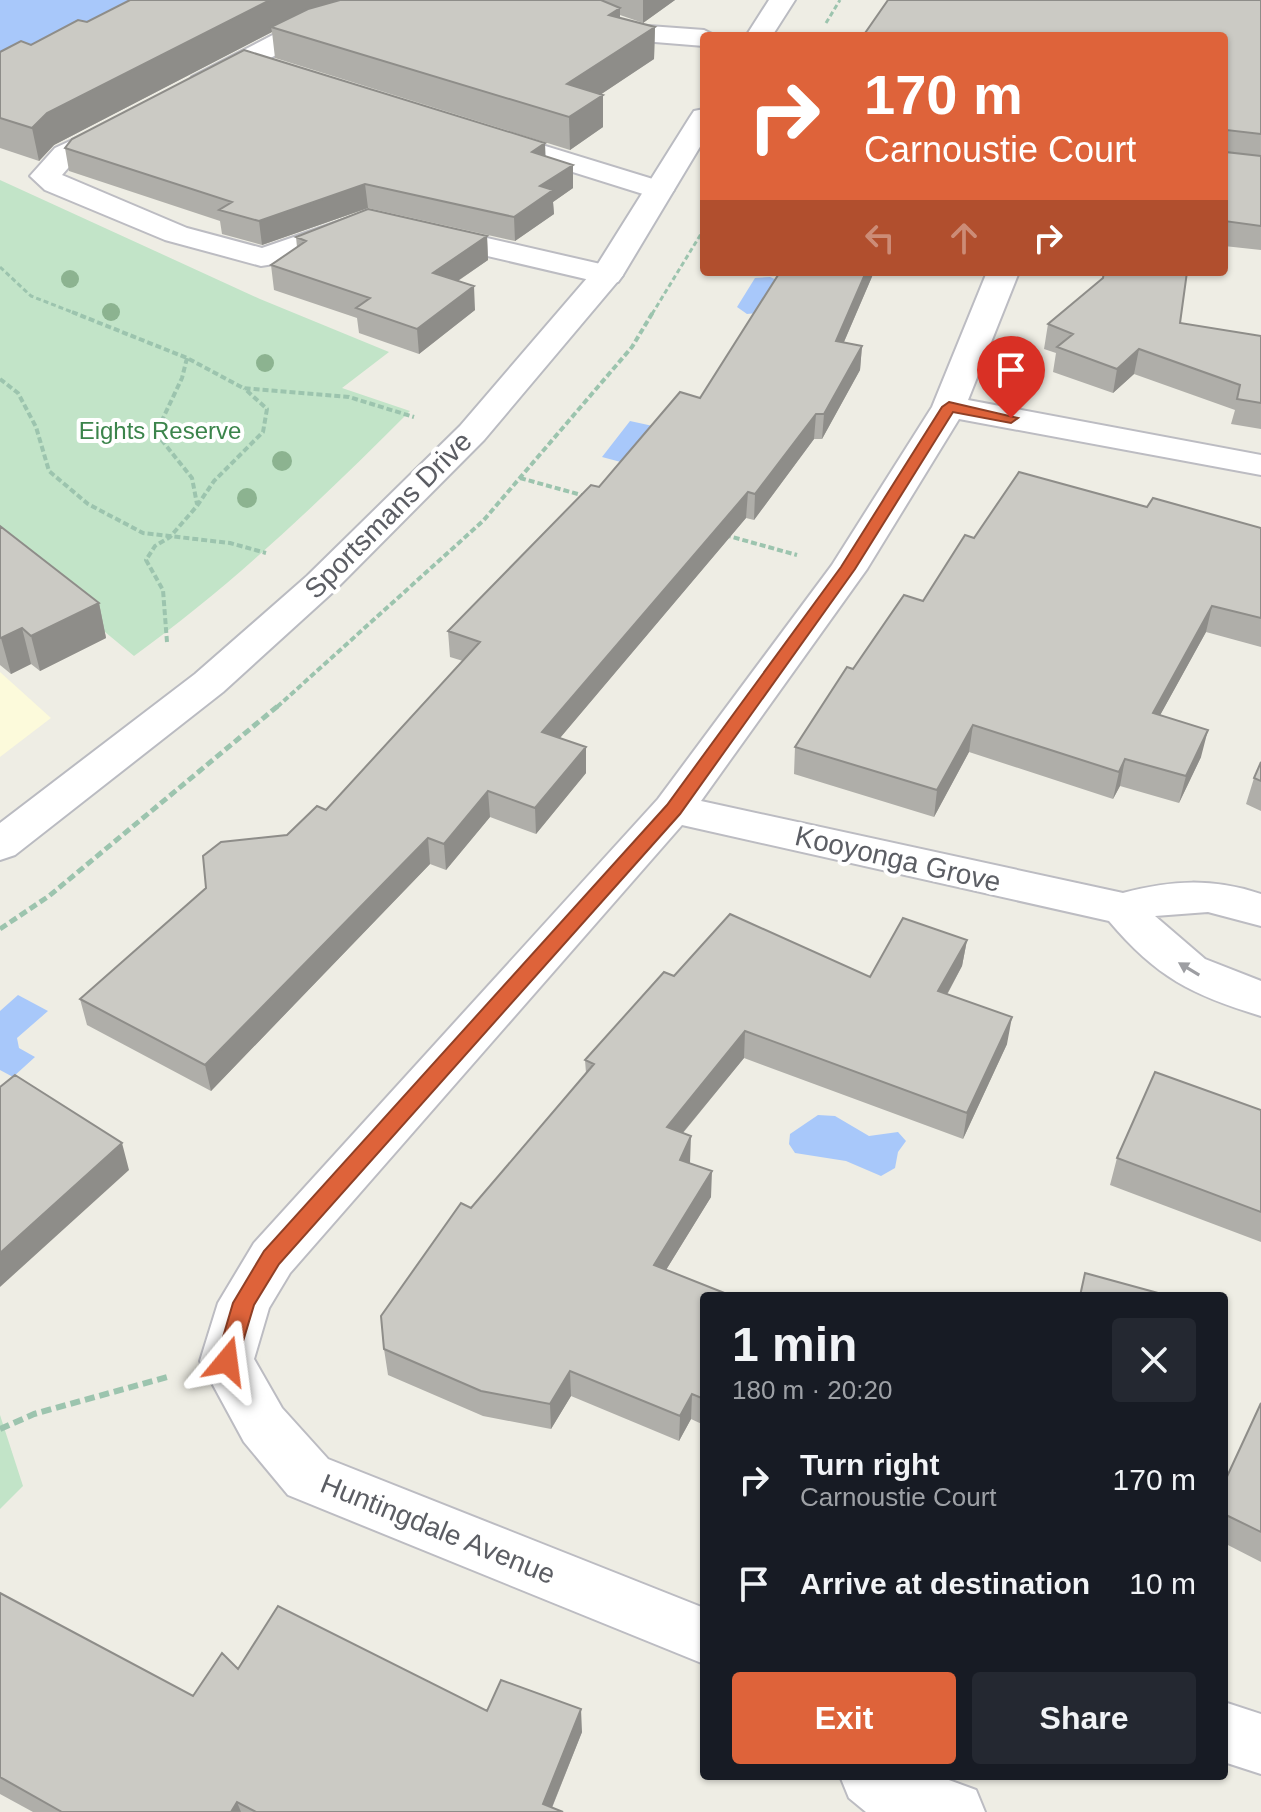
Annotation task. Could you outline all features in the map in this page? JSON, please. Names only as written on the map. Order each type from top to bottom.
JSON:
[{"type":"street","points":[[175,97],[301,31],[419,0]]},
{"type":"street","points":[[535,0],[596,17],[630,32],[700,38]]},
{"type":"street","points":[[762,32],[782,0]]},
{"type":"street","points":[[243,60],[289,74]]},
{"type":"street","points":[[147,112],[65,154],[45,176],[55,184],[176,234],[261,257],[282,254],[367,220],[607,275]]},
{"type":"street","name":"Sportsmans Drive","points":[[0,845],[209,683],[320,584],[472,433],[607,275],[700,123]]},
{"type":"street","points":[[471,131],[659,190]]},
{"type":"street","points":[[227,1361],[244,1303],[272,1258],[673,809],[848,569],[949,407],[1001,276]]},
{"type":"street","points":[[949,407],[1261,465]]},
{"type":"street","name":"Kooyonga Grove","points":[[673,809],[1123,909],[1170,895],[1230,899],[1261,910]]},
{"type":"street","points":[[1123,909],[1148,938],[1189,971],[1261,999]]},
{"type":"street","name":"Huntingdale Avenue","points":[[227,1361],[263,1425],[308,1477],[700,1634]]},
{"type":"street","points":[[1228,1733],[1261,1744]]},
{"type":"street","points":[[876,1780],[892,1793],[954,1812]]},
{"type":"path","points":[[824,26],[840,0]]},
{"type":"path","points":[[0,267],[31,296],[187,358],[243,388],[267,409],[263,432],[214,481],[197,506],[170,537],[155,546],[146,560],[163,590],[167,642]]},
{"type":"path","points":[[187,358],[184,380],[164,411],[156,433],[192,478],[197,506]]},
{"type":"path","points":[[0,379],[18,393],[24,404],[36,427],[49,471],[88,504],[143,533],[230,543],[266,553]]},
{"type":"path","points":[[243,388],[349,397],[414,417]]},
{"type":"path","points":[[520,478],[594,499]]},
{"type":"path","points":[[712,532],[801,556]]},
{"type":"path","points":[[0,1429],[34,1414],[227,1361]]},
{"type":"shaded area","points":[[0,672],[51,718],[0,757]]},
{"type":"green space","name":"Eights Reserve","points":[[0,180],[260,299],[389,352],[342,388],[410,411],[277,539],[207,600],[134,656],[0,545]]},
{"type":"green space","points":[[0,1415],[23,1486],[0,1509]]},
{"type":"water","points":[[0,0],[145,0],[0,60]]},
{"type":"water","points":[[755,278],[777,280],[757,313],[747,314],[737,307]]},
{"type":"water","points":[[630,421],[662,428],[632,465],[602,457]]},
{"type":"water","points":[[18,995],[48,1011],[17,1038],[19,1048],[35,1057],[13,1077],[0,1070],[0,1011]]},
{"type":"water","points":[[818,1115],[835,1116],[869,1136],[898,1132],[906,1141],[898,1152],[895,1168],[881,1176],[846,1161],[795,1153],[789,1144],[790,1134]]},
{"type":"building","points":[[130,0],[270,0],[47,113],[32,128],[0,118],[0,52],[21,41],[31,45],[78,20],[87,22]]},
{"type":"building","points":[[340,0],[601,0],[620,8],[609,15],[655,27],[567,84],[603,95],[569,117],[271,27],[308,9]]},
{"type":"building","points":[[888,0],[1261,0],[1261,134],[1228,130],[1228,32],[866,32]]},
{"type":"building","points":[[244,50],[545,143],[532,152],[573,165],[540,186],[553,190],[514,217],[365,184],[259,221],[219,210],[232,202],[65,148],[72,139]]},
{"type":"building","points":[[1228,152],[1261,156],[1261,226],[1228,222]]},
{"type":"building","points":[[368,209],[487,236],[433,273],[474,286],[417,329],[356,308],[370,298],[271,265],[306,241],[296,237]]},
{"type":"building","points":[[777,276],[864,276],[836,341],[862,346],[824,414],[816,414],[755,494],[748,492],[542,732],[586,747],[535,808],[488,791],[444,844],[428,838],[205,1065],[80,999],[206,888],[203,856],[221,842],[287,835],[317,806],[326,810],[480,642],[448,631],[591,485],[599,487],[680,392],[700,398]]},
{"type":"building","points":[[1186,276],[1180,323],[1261,336],[1261,403],[1237,399],[1240,385],[1139,349],[1117,369],[1057,347],[1073,334],[1048,324],[1103,278]]},
{"type":"building","points":[[1019,472],[1147,507],[1153,498],[1261,528],[1261,618],[1212,606],[1153,713],[1208,730],[1186,776],[1125,759],[1119,772],[973,725],[937,790],[795,747],[847,667],[853,669],[904,595],[923,601],[965,535],[974,538]]},
{"type":"building","points":[[0,526],[99,603],[31,636],[22,628],[1,638]]},
{"type":"building","points":[[1261,762],[1261,781],[1254,778]]},
{"type":"building","points":[[730,914],[870,977],[903,918],[967,940],[938,991],[1012,1017],[967,1113],[745,1031],[667,1127],[691,1136],[680,1160],[712,1171],[654,1265],[722,1292],[700,1292],[700,1397],[692,1394],[680,1416],[570,1371],[550,1404],[481,1391],[384,1349],[381,1316],[461,1203],[471,1208],[594,1064],[585,1060],[664,972],[674,976]]},
{"type":"building","points":[[1155,1072],[1261,1110],[1261,1212],[1117,1158]]},
{"type":"building","points":[[15,1075],[122,1143],[0,1253],[0,1087]]},
{"type":"building","points":[[1085,1273],[1154,1292],[1081,1292]]},
{"type":"building","points":[[1261,1403],[1261,1532],[1228,1516],[1228,1474]]},
{"type":"building","points":[[0,1593],[193,1696],[222,1653],[238,1669],[278,1606],[487,1711],[501,1680],[581,1709],[543,1804],[563,1812],[256,1812],[237,1802],[231,1812],[62,1812],[0,1777]]},
{"type":"route","points":[[227,1361],[244,1303],[272,1258],[673,809],[848,569],[949,407],[1011,418]]}]
